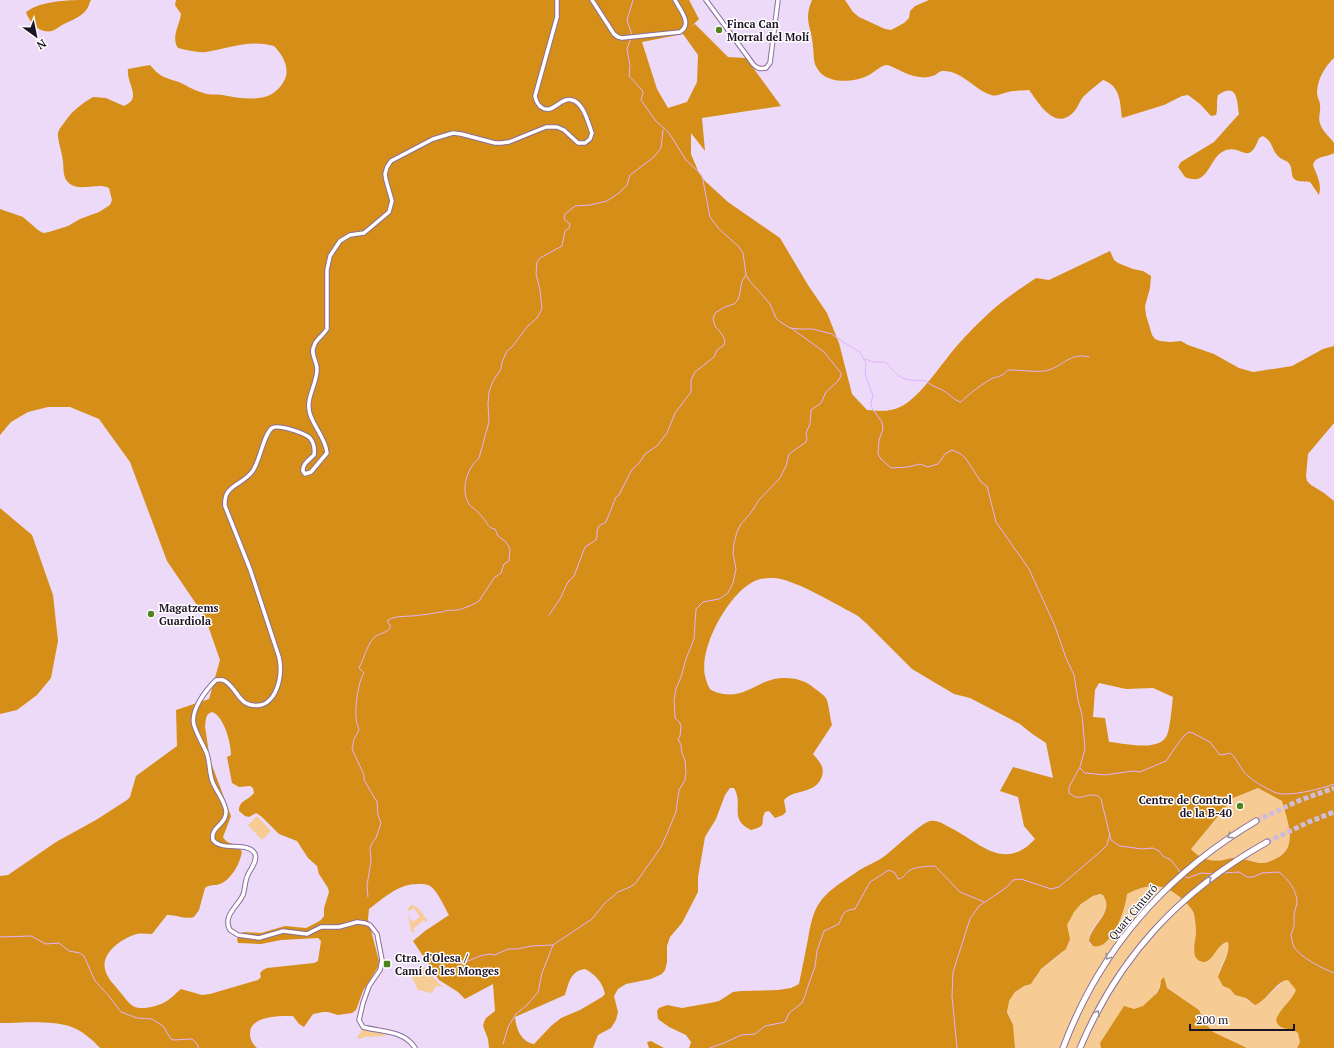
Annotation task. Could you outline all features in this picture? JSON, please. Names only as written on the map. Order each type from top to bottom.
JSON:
[{"type":"highway","name":"Quart Cinturó","points":[[1062,1048],[1081,1004],[1102,968],[1130,928],[1159,894],[1206,854],[1256,821]]},
{"type":"highway","points":[[1080,1048],[1095,1016],[1123,970],[1150,934],[1179,905],[1215,875],[1267,842]]},
{"type":"street","points":[[415,1048],[410,1042],[399,1035],[363,1027],[359,1022],[366,993],[380,970],[382,960],[377,934],[370,925],[357,922],[339,927],[321,927],[307,934],[283,931],[259,938],[238,935],[230,930],[228,922],[233,908],[243,894],[246,878],[256,857],[254,852],[249,849],[219,845],[213,840],[212,835],[214,830],[224,819],[226,810],[210,776],[207,754],[194,727],[193,719],[196,709],[206,692],[216,680],[226,682],[244,702],[251,705],[265,704],[272,698],[276,691],[281,666],[250,569],[225,506],[224,498],[227,491],[246,479],[252,473],[268,434],[271,429],[275,427],[280,426],[305,434],[313,443],[315,449],[314,455],[303,468],[305,474],[311,472],[327,453],[327,448],[311,418],[308,401],[315,380],[317,368],[312,353],[313,347],[315,343],[324,335],[327,329],[328,263],[340,241],[344,237],[364,233],[389,212],[392,201],[385,174],[391,161],[433,139],[454,133],[495,143],[502,143],[509,142],[546,127],[558,127],[564,130],[578,143],[585,143],[590,139],[592,133],[582,108],[578,103],[567,99],[549,109],[545,109],[536,102],[535,96],[557,17],[557,0]]},
{"type":"street","points":[[592,0],[614,34],[622,38],[680,32],[684,29],[686,21],[675,0]]},
{"type":"street","points":[[706,0],[752,64],[756,68],[761,69],[766,68],[770,62],[778,0]]},
{"type":"shaded area","points":[[91,0],[83,14],[52,31],[43,31],[39,29],[32,23],[26,12],[48,3]]},
{"type":"shaded area","points":[[176,0],[689,0],[699,19],[691,27],[695,24],[728,57],[746,58],[781,106],[702,118],[705,151],[691,133],[691,154],[699,173],[705,181],[728,202],[780,238],[808,285],[827,313],[839,343],[852,394],[867,410],[892,410],[908,402],[925,386],[957,346],[979,322],[1000,303],[1036,278],[1049,280],[1110,251],[1114,260],[1118,263],[1143,271],[1151,276],[1150,288],[1145,306],[1152,335],[1155,339],[1170,342],[1181,341],[1214,354],[1239,368],[1253,372],[1292,366],[1323,349],[1334,346],[1334,423],[1308,454],[1306,476],[1307,481],[1311,485],[1334,501],[1334,1048],[1297,1048],[1300,1042],[1298,1033],[1282,1028],[1277,1024],[1276,1020],[1278,1016],[1296,990],[1288,980],[1280,983],[1264,999],[1255,1005],[1246,998],[1235,995],[1230,989],[1223,986],[1218,977],[1227,955],[1229,946],[1228,942],[1220,946],[1208,961],[1204,962],[1197,959],[1194,952],[1196,925],[1192,910],[1176,894],[1169,890],[1163,887],[1149,886],[1127,894],[1124,909],[1117,927],[1106,942],[1100,946],[1093,946],[1089,941],[1106,907],[1106,901],[1103,895],[1100,894],[1093,896],[1081,904],[1074,912],[1067,925],[1070,939],[1066,949],[1041,969],[1031,984],[1024,986],[1015,992],[1009,1001],[1007,1012],[1013,1025],[1015,1048],[689,1048],[691,1042],[686,1035],[669,1027],[658,1019],[657,1011],[659,1008],[667,1005],[682,1008],[719,1001],[733,992],[778,990],[791,988],[799,984],[814,913],[822,900],[834,888],[859,870],[884,857],[914,831],[930,821],[937,821],[991,851],[1001,854],[1012,854],[1023,849],[1035,839],[1024,826],[1018,797],[1000,791],[1013,767],[1053,778],[1046,743],[1020,724],[970,698],[954,694],[912,669],[858,616],[822,596],[789,581],[772,578],[761,579],[751,583],[742,590],[724,611],[706,652],[704,665],[705,676],[711,690],[723,694],[737,694],[771,680],[788,678],[805,682],[822,694],[827,701],[832,725],[813,754],[822,767],[822,776],[815,786],[789,796],[784,800],[786,812],[783,815],[775,818],[769,811],[765,812],[762,825],[751,830],[744,826],[740,821],[738,816],[737,794],[734,788],[730,788],[725,795],[716,819],[705,837],[698,877],[698,892],[682,923],[670,937],[667,946],[667,962],[665,970],[662,974],[651,979],[626,984],[618,989],[614,996],[618,1012],[616,1020],[611,1028],[598,1035],[593,1048],[489,1048],[488,1039],[483,1026],[486,1018],[495,1011],[493,984],[465,999],[458,992],[439,980],[413,941],[449,915],[433,888],[421,884],[404,886],[386,896],[369,909],[368,919],[379,961],[378,967],[363,991],[356,1010],[352,1013],[338,1015],[328,1012],[313,1014],[304,1027],[299,1024],[293,1016],[274,1017],[260,1020],[251,1028],[250,1034],[252,1042],[257,1048],[100,1048],[78,1030],[61,1024],[44,1022],[0,1023],[0,876],[8,875],[56,842],[96,820],[127,800],[130,797],[136,776],[177,746],[176,710],[209,699],[220,660],[205,617],[167,561],[130,462],[99,419],[70,407],[48,407],[28,412],[11,422],[0,435],[0,209],[23,217],[43,233],[68,226],[80,219],[99,212],[110,205],[112,200],[109,188],[104,186],[79,187],[67,182],[64,173],[63,158],[58,133],[70,115],[93,97],[106,98],[124,106],[130,103],[133,95],[128,69],[150,65],[161,75],[199,92],[249,99],[266,97],[280,87],[285,79],[287,70],[286,65],[280,53],[274,46],[256,43],[203,52],[178,48],[175,36],[181,14],[175,5]],"holes":[[[683,34],[698,55],[697,82],[687,102],[668,108],[657,89],[642,42]],[[1099,683],[1126,689],[1153,688],[1173,697],[1170,724],[1166,737],[1161,742],[1139,746],[1109,742],[1105,718],[1093,717],[1095,690]],[[212,712],[220,719],[226,730],[231,750],[231,755],[227,757],[232,783],[239,787],[250,786],[253,788],[254,793],[240,805],[239,811],[245,816],[249,817],[256,813],[279,834],[297,841],[308,858],[317,866],[319,874],[329,892],[324,908],[324,916],[321,920],[314,924],[306,928],[285,926],[261,933],[244,932],[240,934],[237,939],[238,943],[261,944],[281,940],[318,938],[321,941],[318,961],[314,963],[267,968],[260,973],[261,977],[258,980],[210,994],[202,995],[181,989],[162,1003],[150,1007],[138,1008],[128,1002],[107,976],[105,963],[109,952],[119,943],[131,936],[139,934],[152,934],[167,915],[187,918],[194,917],[199,910],[205,888],[220,884],[232,875],[242,852],[237,845],[227,842],[223,837],[231,816],[210,760],[205,726],[208,714]],[[1258,788],[1282,801],[1290,832],[1290,840],[1284,853],[1274,860],[1263,863],[1236,858],[1219,861],[1210,860],[1198,855],[1191,849],[1233,798]],[[585,969],[592,973],[598,979],[605,994],[580,1010],[561,1018],[534,1044],[529,1043],[520,1034],[515,1017],[565,995],[569,982],[576,972]]]},
{"type":"shaded area","points":[[812,0],[845,0],[853,12],[859,17],[885,29],[891,30],[904,23],[909,18],[910,11],[915,6],[929,0],[1334,0],[1334,58],[1322,74],[1318,83],[1317,96],[1320,104],[1320,123],[1324,131],[1334,143],[1334,153],[1319,158],[1314,162],[1313,165],[1319,183],[1319,195],[1310,182],[1294,179],[1289,163],[1278,156],[1269,141],[1263,136],[1259,138],[1251,152],[1247,153],[1229,150],[1222,152],[1217,156],[1207,172],[1199,179],[1185,177],[1178,167],[1181,162],[1214,142],[1239,114],[1235,94],[1229,90],[1218,95],[1216,115],[1211,116],[1200,104],[1188,95],[1182,96],[1164,105],[1122,118],[1120,101],[1116,91],[1113,86],[1103,80],[1081,99],[1076,109],[1069,116],[1062,119],[1056,118],[1044,109],[1029,90],[1011,91],[996,96],[991,95],[979,89],[956,73],[949,71],[941,71],[933,76],[922,77],[914,76],[885,65],[870,75],[854,80],[840,81],[826,77],[817,68],[814,58],[808,19],[809,7]]},
{"type":"shaded area","points":[[0,508],[32,535],[53,595],[58,641],[51,678],[37,695],[17,710],[0,714]]},
{"type":"shaded area","points":[[1258,788],[1282,801],[1290,832],[1288,847],[1284,853],[1274,860],[1263,863],[1236,858],[1219,861],[1210,860],[1198,855],[1191,849],[1233,798]]},
{"type":"shaded area","points":[[257,816],[271,831],[262,840],[248,825]]},
{"type":"shaded area","points":[[1161,886],[1174,892],[1191,908],[1194,914],[1197,933],[1195,943],[1206,961],[1221,945],[1228,942],[1228,950],[1219,972],[1219,979],[1223,986],[1230,989],[1235,995],[1246,998],[1248,1001],[1260,1003],[1286,979],[1290,981],[1296,990],[1276,1020],[1280,1027],[1294,1030],[1298,1033],[1300,1042],[1297,1048],[1247,1048],[1215,1034],[1206,1025],[1199,1010],[1160,982],[1154,996],[1143,1006],[1134,1009],[1124,1007],[1100,1043],[1101,1048],[1015,1048],[1012,1024],[1007,1009],[1008,1003],[1017,991],[1032,983],[1044,967],[1066,949],[1069,942],[1067,924],[1072,914],[1087,900],[1098,895],[1103,895],[1106,902],[1105,909],[1103,915],[1094,926],[1089,938],[1090,945],[1107,942],[1115,932],[1121,920],[1127,894],[1140,888]]},
{"type":"shaded area","points":[[412,905],[418,908],[428,921],[426,922],[424,920],[413,929],[415,931],[413,933],[411,931],[408,914],[412,922],[420,917],[414,908],[407,912],[409,907]]},
{"type":"shaded area","points":[[424,967],[438,983],[444,987],[436,986],[432,993],[418,990],[410,973],[419,971]]},
{"type":"shaded area","points":[[1164,977],[1167,988],[1199,1010],[1205,1023],[1213,1032],[1247,1048],[1101,1048],[1100,1043],[1124,1006],[1134,1009],[1143,1006],[1157,993],[1161,980]]},
{"type":"shaded area","points":[[361,1029],[381,1033],[387,1036],[364,1037],[360,1039],[357,1038],[361,1033]]},
{"type":"shaded area","points":[[651,1041],[664,1048],[649,1048],[647,1042]]},
{"type":"waterway","points":[[632,35],[627,20],[633,0]]},
{"type":"waterway","points":[[631,38],[627,49],[630,65],[629,76],[642,90],[643,93],[641,100],[655,120],[669,133],[686,160],[702,175],[710,217],[719,229],[738,246],[743,253],[746,275],[770,304],[776,318],[790,328],[813,329],[832,334],[860,352],[866,363],[865,374],[873,396],[871,403],[872,408],[882,422],[883,429],[879,440],[878,454],[881,459],[891,468],[908,467],[920,464],[928,467],[938,464],[945,454],[952,450],[961,454],[966,459],[981,482],[987,486],[996,522],[1029,569],[1055,626],[1066,658],[1074,675],[1082,715],[1085,749],[1080,767],[1069,787],[1069,793],[1075,797],[1092,795],[1098,796],[1101,799],[1111,840],[1120,846],[1142,849],[1153,848],[1171,860],[1181,873]]},
{"type":"waterway","points":[[368,897],[367,886],[371,860],[370,848],[376,838],[381,823],[378,815],[377,802],[364,780],[364,775],[352,749],[354,739],[359,730],[356,720],[357,701],[360,682],[364,673],[359,668],[373,638],[390,628],[388,620],[391,618],[426,615],[457,610],[474,604],[479,601],[494,578],[501,573],[504,564],[509,561],[510,549],[506,542],[498,536],[495,529],[489,527],[479,513],[469,504],[465,492],[468,473],[479,458],[489,422],[489,392],[493,381],[501,369],[502,362],[507,351],[512,347],[527,327],[537,318],[542,309],[540,290],[536,274],[537,262],[540,258],[562,246],[565,231],[569,228],[570,224],[564,219],[565,214],[575,206],[590,205],[607,201],[619,193],[627,185],[630,175],[654,157],[661,148],[663,130]]},
{"type":"waterway","points":[[549,615],[560,599],[568,582],[574,576],[585,547],[596,540],[599,526],[606,522],[616,497],[619,495],[631,471],[640,462],[645,454],[657,446],[667,433],[675,413],[691,392],[691,380],[695,372],[714,357],[717,350],[724,345],[725,340],[715,326],[713,319],[715,313],[737,301],[742,281],[746,275]]},
{"type":"waterway","points":[[503,1044],[508,1027],[516,1014],[527,1005],[538,992],[542,973],[553,945],[592,919],[604,904],[618,892],[635,884],[661,847],[676,812],[679,790],[685,780],[686,772],[685,760],[678,739],[680,736],[681,727],[680,723],[675,718],[674,700],[676,689],[694,639],[696,609],[703,602],[719,599],[728,593],[733,583],[736,569],[733,553],[734,543],[741,524],[759,500],[780,478],[786,466],[789,454],[806,442],[806,433],[810,424],[811,410],[821,403],[826,392],[838,381],[841,376],[841,373],[824,352],[791,328]]},
{"type":"waterway","points":[[865,359],[874,362],[885,362],[902,378],[926,381],[961,402],[986,382],[1001,376],[1009,370],[1045,371],[1077,356],[1089,357]]},
{"type":"waterway","points":[[1080,768],[1085,773],[1105,775],[1133,771],[1140,772],[1166,761],[1182,738],[1187,733],[1191,732],[1210,742],[1219,754],[1222,755],[1230,753],[1249,777],[1276,793],[1297,793],[1334,784]]},
{"type":"waterway","points":[[957,1048],[952,996],[953,972],[970,919],[979,906],[1007,887],[1013,880],[1021,879],[1051,889],[1059,887],[1107,845],[1110,833]]},
{"type":"waterway","points":[[710,1048],[741,1035],[755,1034],[765,1026],[785,1022],[789,1013],[802,1003],[815,967],[817,951],[824,931],[839,924],[846,912],[855,909],[870,882],[889,870],[895,873],[898,879],[902,878],[911,870],[921,867],[935,866],[960,892],[984,902]]},
{"type":"waterway","points":[[1222,873],[1239,872],[1247,877],[1253,877],[1262,873],[1279,872],[1289,881],[1297,898],[1294,914],[1294,925],[1291,934],[1294,947],[1306,959],[1334,973]]},
{"type":"waterway","points":[[1183,876],[1188,878],[1201,873],[1215,874]]},
{"type":"waterway","points":[[0,937],[31,936],[46,944],[59,943],[69,951],[80,953],[84,956],[95,981],[121,1012],[137,1018],[152,1019],[163,1026],[171,1039],[192,1039],[198,1045],[198,1048]]},
{"type":"waterway","points":[[461,964],[480,956],[489,954],[495,955],[508,949],[553,945]]},
{"type":"tunnel","points":[[1256,821],[1298,801],[1334,788]]},
{"type":"tunnel","points":[[1267,842],[1334,812]]},
{"type":"place","name":"Finca Can Morral del Molí","points":[[719,30]]},
{"type":"place","name":"Magatzems Guardiola","points":[[151,614]]},
{"type":"place","name":"Centre de Control de la B-40","points":[[1240,806]]},
{"type":"place","name":"Ctra. d'Olesa / Camí de les Monges","points":[[387,964]]}]
